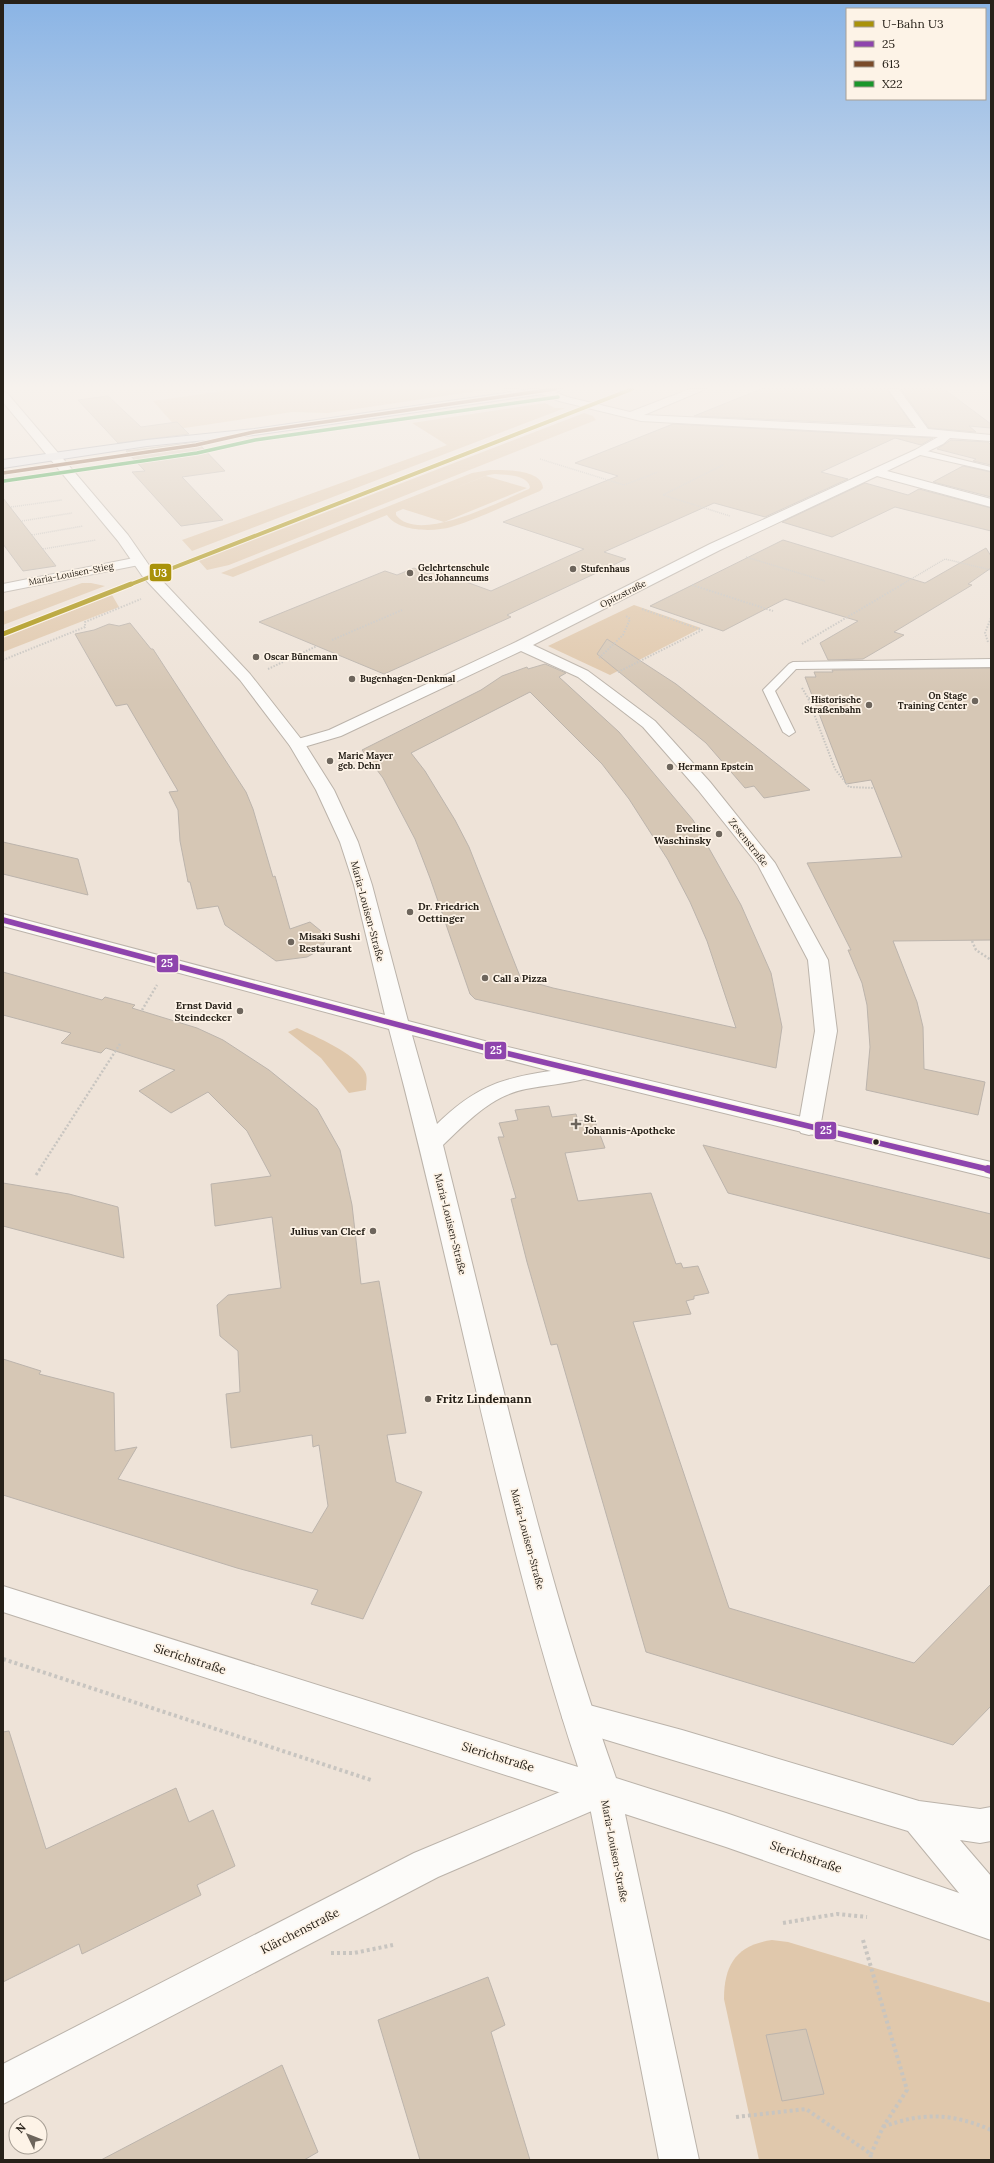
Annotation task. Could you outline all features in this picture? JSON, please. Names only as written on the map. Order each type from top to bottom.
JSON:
[{"type":"street","name":"Maria-Louisen-Straße","points":[[83,490],[164,590],[245,677],[297,744],[325,790],[349,842],[363,885],[398,1023],[431,1142],[528,1543],[578,1717],[603,1790],[679,2160]]},
{"type":"street","name":"Opitzstraße","points":[[297,744],[335,733],[521,645],[715,548],[838,490]]},
{"type":"street","points":[[942,490],[991,503]]},
{"type":"street","name":"Maria-Louisen-Stieg","points":[[3,588],[139,561]]},
{"type":"street","name":"Zesenstraße","points":[[521,645],[554,658],[586,676],[650,724],[704,786],[766,863],[818,960],[826,1031],[809,1128]]},
{"type":"street","points":[[3,920],[170,965],[398,1023],[501,1052],[809,1128],[991,1170]]},
{"type":"street","points":[[431,1142],[478,1100],[509,1085],[585,1072]]},
{"type":"street","name":"Sierichstraße","points":[[3,1600],[726,1830],[991,1922]]},
{"type":"street","points":[[578,1717],[682,1746],[919,1818],[980,1826],[991,1824]]},
{"type":"street","name":"Klärchenstraße","points":[[3,2084],[426,1865],[603,1790]]},
{"type":"street","points":[[919,1818],[991,1903]]},
{"type":"lane","points":[[789,732],[769,690],[793,666],[991,663]]},
{"type":"path","points":[[673,490],[663,495],[763,526]]},
{"type":"path","points":[[11,507],[67,499]]},
{"type":"path","points":[[22,521],[78,512]]},
{"type":"path","points":[[32,535],[89,525]]},
{"type":"path","points":[[43,550],[100,540]]},
{"type":"path","points":[[715,548],[825,581]]},
{"type":"path","points":[[793,666],[798,647],[814,635],[945,559],[991,570]]},
{"type":"path","points":[[661,575],[773,611]]},
{"type":"path","points":[[3,660],[85,627],[85,622],[164,590]]},
{"type":"path","points":[[586,676],[607,678],[702,630],[610,601]]},
{"type":"path","points":[[586,676],[623,635],[630,619],[610,601]]},
{"type":"path","points":[[332,640],[402,610]]},
{"type":"path","points":[[991,618],[985,633],[987,642],[991,645]]},
{"type":"path","points":[[245,677],[317,646]]},
{"type":"path","points":[[813,698],[808,698],[834,769],[850,787],[874,788]]},
{"type":"path","points":[[972,941],[976,950],[991,960]]},
{"type":"path","points":[[142,1010],[170,965]]},
{"type":"path","points":[[36,1175],[120,1044]]},
{"type":"path","points":[[3,1659],[371,1780]]},
{"type":"path","points":[[783,1923],[837,1914],[872,1917]]},
{"type":"path","points":[[863,1940],[906,2090],[883,2127],[870,2160]]},
{"type":"path","points":[[736,2117],[806,2109],[872,2154]]},
{"type":"path","points":[[883,2127],[910,2118],[941,2117],[980,2125],[991,2130]]},
{"type":"shaded area","points":[[322,490],[351,490],[192,551],[182,540]]},
{"type":"shaded area","points":[[384,490],[419,490],[229,565],[207,570],[199,561]]},
{"type":"shaded area","points":[[429,490],[522,490],[444,522],[403,509],[396,512],[396,515],[407,523],[423,525],[441,523],[481,510],[527,490],[541,490],[484,515],[444,529],[426,530],[408,528],[392,521],[387,515],[233,577],[221,573]]},
{"type":"shaded area","points":[[82,583],[105,586],[3,625],[3,612]]},
{"type":"shaded area","points":[[112,595],[119,607],[3,652],[3,638]]},
{"type":"shaded area","points":[[634,605],[701,628],[610,675],[548,646]]},
{"type":"shaded area","points":[[297,1028],[334,1046],[360,1065],[366,1074],[366,1090],[349,1093],[321,1058],[288,1032]]},
{"type":"shaded area","points":[[772,1940],[788,1942],[991,2003],[991,2160],[759,2160],[724,1999],[727,1976],[730,1966],[735,1958],[750,1946]]},
{"type":"building","points":[[148,490],[194,490],[223,520],[181,526]]},
{"type":"building","points":[[583,490],[824,490],[765,517],[714,503],[604,552],[626,559],[507,615],[511,617],[384,674],[259,622],[385,571],[397,575],[414,568],[429,574],[436,571],[491,591],[584,549],[503,522]]},
{"type":"building","points":[[850,490],[890,490],[908,495],[917,490],[923,490],[991,508],[991,531],[895,507],[832,537],[782,522]]},
{"type":"building","points":[[964,490],[991,490],[991,497]]},
{"type":"building","points":[[3,498],[56,566],[23,571],[3,544]]},
{"type":"building","points":[[783,540],[925,583],[986,548],[991,556],[991,568],[968,584],[972,585],[894,632],[904,635],[863,659],[828,660],[820,643],[858,621],[785,599],[723,631],[650,606]]},
{"type":"building","points":[[130,623],[151,649],[153,649],[246,792],[253,809],[273,877],[275,876],[290,929],[310,922],[321,931],[326,940],[320,950],[307,957],[276,961],[225,925],[218,906],[197,909],[190,882],[188,882],[180,841],[178,810],[169,792],[178,791],[127,704],[116,706],[75,634],[94,630],[109,624],[119,626]]},
{"type":"building","points":[[607,639],[676,684],[810,790],[764,798],[754,786],[745,788],[706,743],[597,654]]},
{"type":"building","points":[[545,664],[566,673],[559,677],[619,732],[693,820],[741,905],[771,973],[782,1027],[776,1068],[475,999],[470,994],[415,839],[383,778],[362,750],[481,690],[502,676],[527,667],[528,669]],"holes":[[[530,692],[602,764],[629,799],[668,860],[690,902],[707,941],[736,1028],[553,988],[521,979],[469,847],[455,820],[425,771],[411,753]]]},
{"type":"building","points":[[991,668],[991,940],[893,941],[917,1002],[923,1027],[924,1069],[985,1082],[978,1115],[866,1090],[870,1047],[867,1005],[862,983],[848,950],[851,950],[807,863],[902,857],[871,780],[846,784],[805,677],[816,677],[814,672],[833,672],[832,670]]},
{"type":"building","points":[[3,842],[78,859],[88,895],[3,874]]},
{"type":"building","points":[[3,972],[102,1000],[105,997],[135,1005],[132,1008],[197,1028],[223,1040],[269,1070],[317,1109],[340,1150],[352,1205],[361,1284],[379,1281],[406,1433],[387,1435],[396,1482],[422,1492],[363,1619],[311,1604],[318,1590],[237,1568],[3,1495],[3,1359],[41,1371],[39,1374],[114,1393],[115,1451],[137,1447],[118,1479],[312,1533],[328,1506],[319,1445],[313,1447],[312,1435],[231,1448],[226,1394],[240,1392],[238,1351],[220,1336],[217,1305],[228,1295],[281,1288],[272,1217],[215,1226],[211,1184],[271,1176],[247,1131],[208,1092],[171,1113],[139,1091],[175,1070],[106,1048],[101,1053],[61,1043],[71,1033],[3,1015]]},
{"type":"building","points":[[549,1106],[552,1117],[576,1114],[578,1121],[594,1119],[605,1148],[565,1153],[578,1201],[651,1193],[676,1264],[681,1263],[683,1268],[698,1266],[709,1293],[694,1296],[694,1299],[686,1301],[691,1314],[633,1322],[729,1608],[914,1663],[991,1584],[991,1706],[953,1745],[646,1652],[557,1344],[551,1345],[527,1262],[511,1199],[516,1198],[498,1137],[504,1137],[499,1123],[518,1120],[515,1110]]},
{"type":"building","points":[[703,1145],[991,1214],[991,1259],[728,1193]]},
{"type":"building","points":[[3,1183],[69,1194],[118,1207],[124,1258],[3,1226]]},
{"type":"building","points":[[9,1731],[46,1849],[176,1788],[189,1822],[213,1810],[235,1866],[197,1885],[201,1895],[82,1954],[79,1944],[3,1982],[3,1732]]},
{"type":"building","points":[[488,1977],[505,2025],[491,2032],[530,2160],[420,2160],[378,2020]]},
{"type":"building","points":[[806,2029],[824,2094],[782,2101],[766,2035]]},
{"type":"building","points":[[282,2065],[318,2152],[304,2160],[101,2160]]},
{"type":"metro line","name":"U3","points":[[3,634],[373,490]]},
{"type":"transit line","name":"25","points":[[3,920],[501,1052],[991,1170]]},
{"type":"place","name":"Stufenhaus","points":[[573,569]]},
{"type":"place","name":"Gelehrtenschule des Johanneums","points":[[410,573]]},
{"type":"place","name":"Oscar Bünemann","points":[[256,657]]},
{"type":"place","name":"Bugenhagen-Denkmal","points":[[352,679]]},
{"type":"place","name":"On Stage Training Center","points":[[975,701]]},
{"type":"place","name":"Historische Straßenbahn","points":[[869,705]]},
{"type":"place","name":"Marie Mayer geb. Dehn","points":[[330,761]]},
{"type":"place","name":"Hermann Epstein","points":[[670,767]]},
{"type":"place","name":"Eveline Waschinsky","points":[[719,834]]},
{"type":"place","name":"Dr. Friedrich Oettinger","points":[[410,912]]},
{"type":"place","name":"Misaki Sushi Restaurant","points":[[291,942]]},
{"type":"place","name":"Call a Pizza","points":[[485,978]]},
{"type":"place","name":"Ernst David Steindecker","points":[[240,1011]]},
{"type":"place","name":"St. Johannis-Apotheke","points":[[576,1124]]},
{"type":"place","name":"Julius van Cleef","points":[[373,1231]]},
{"type":"place","name":"Fritz Lindemann","points":[[428,1399]]}]
